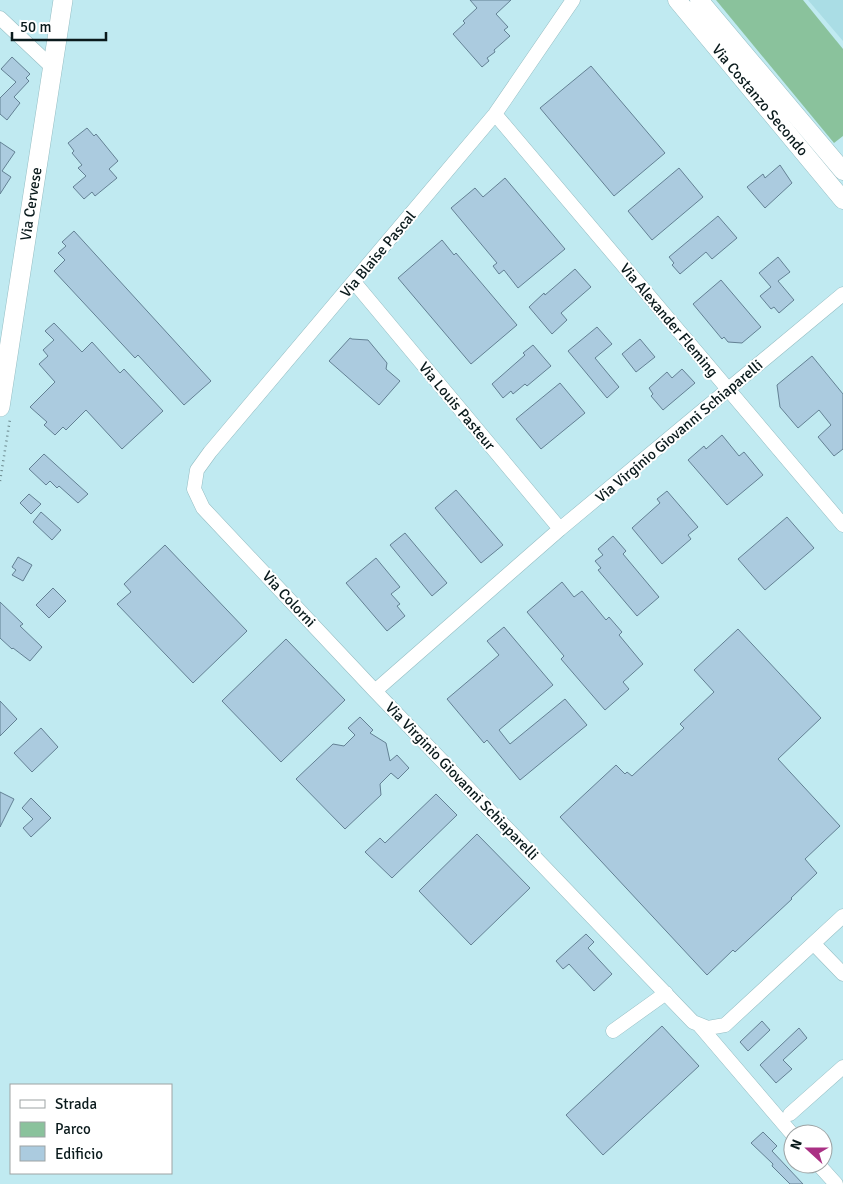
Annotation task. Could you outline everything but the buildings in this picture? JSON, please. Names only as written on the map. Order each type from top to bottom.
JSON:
[{"type":"main road","name":"Via Cervese","points":[[0,407],[63,0]]},
{"type":"street","name":"Via Blaise Pascal","points":[[203,508],[194,489],[197,470],[210,452],[495,114],[573,0]]},
{"type":"street","name":"Via Costanzo Secondo","points":[[677,0],[843,200]]},
{"type":"street","name":"Via Costanzo Secondo","points":[[699,0],[842,168]]},
{"type":"street","points":[[0,18],[52,67]]},
{"type":"street","name":"Via Alexander Fleming","points":[[495,114],[843,525]]},
{"type":"street","name":"Via Louis Pasteur","points":[[354,282],[560,530]]},
{"type":"street","name":"Via Virginio Giovanni Schiaparelli","points":[[784,1124],[698,1024],[693,1022],[375,691],[560,530],[843,294]]},
{"type":"street","name":"Via Colorni","points":[[203,508],[375,691]]},
{"type":"street","points":[[698,1024],[708,1028],[725,1025],[843,916]]},
{"type":"street","points":[[814,944],[843,974]]},
{"type":"street","points":[[613,1031],[666,993]]},
{"type":"street","points":[[790,1114],[843,1066]]},
{"type":"street","points":[[827,1174],[836,1184]]},
{"type":"shaded area","points":[[808,0],[843,0],[843,41]]},
{"type":"green space","points":[[716,0],[803,0],[843,49],[843,136],[834,143]]}]
